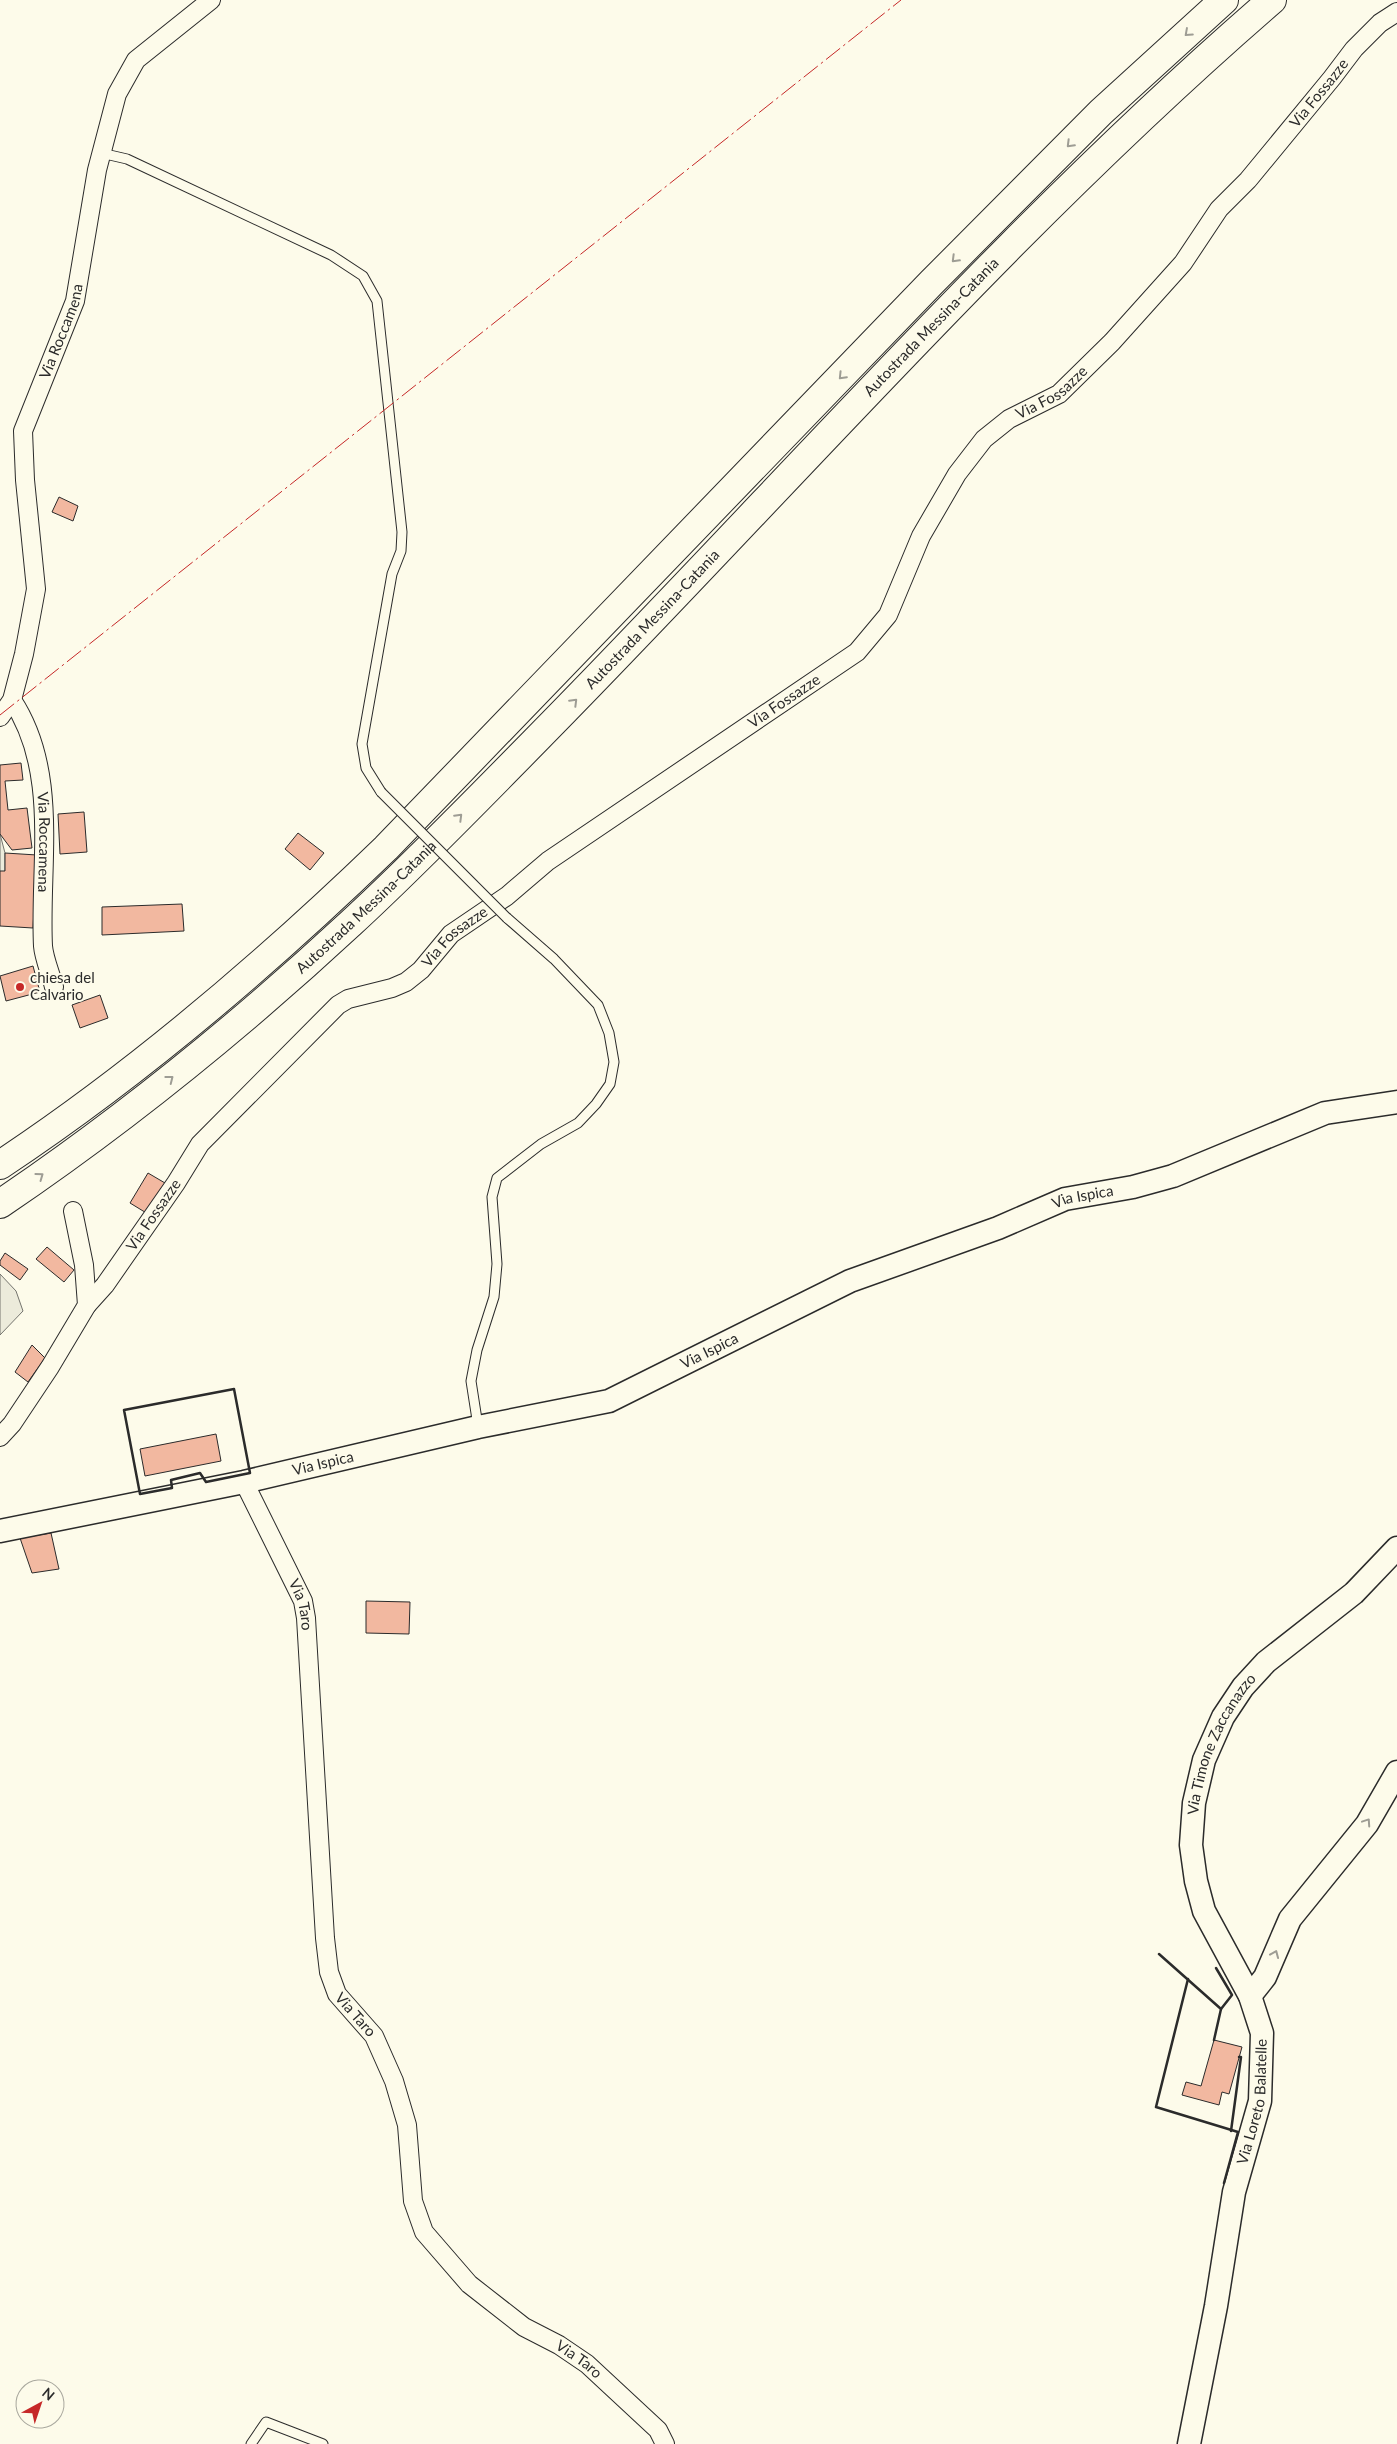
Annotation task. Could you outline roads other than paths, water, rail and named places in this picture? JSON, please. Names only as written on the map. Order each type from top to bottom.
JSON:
[{"type":"highway","name":"Autostrada Messina-Catania","points":[[0,1165],[99,1095],[170,1039],[254,970],[333,899],[386,848],[1101,112],[1224,0]]},
{"type":"highway","name":"Autostrada Messina-Catania","points":[[0,1204],[190,1063],[352,923],[635,640],[954,304],[1124,136],[1272,0]]},
{"type":"street","name":"Via Roccamena","points":[[0,717],[12,700],[24,654],[36,589],[25,480],[23,431],[75,301],[102,153],[117,94],[136,60],[211,0]]},
{"type":"street","name":"Via Fossazze","points":[[86,1305],[105,1285],[176,1183],[200,1144],[338,1005],[348,999],[392,988],[406,982],[421,970],[451,934],[507,896],[548,861],[857,652],[888,615],[921,536],[957,474],[984,439],[1009,419],[1059,394],[1112,342],[1183,263],[1219,210],[1254,172],[1354,49],[1380,23],[1397,12]]},
{"type":"street","name":"Via Roccamena","points":[[12,700],[20,711],[29,737],[40,783],[45,859],[43,948],[54,987]]},
{"type":"street","name":"Via Ispica","points":[[0,1531],[244,1482],[478,1427],[609,1401],[850,1281],[998,1228],[1065,1199],[1133,1187],[1173,1176],[1325,1113],[1397,1102]]},
{"type":"street","points":[[0,1437],[12,1424],[50,1367],[86,1305],[84,1265],[74,1211]]},
{"type":"street","name":"Via Taro","points":[[244,1482],[303,1601],[306,1618],[325,1938],[329,1972],[337,1994],[374,2036],[394,2081],[407,2125],[413,2201],[424,2232],[469,2284],[524,2327],[559,2346],[586,2364],[658,2430],[664,2444]]},
{"type":"street","name":"Via Timone Zaccanazzo","points":[[1250,1996],[1204,1911],[1196,1881],[1191,1836],[1194,1804],[1204,1760],[1223,1717],[1243,1687],[1266,1662],[1354,1594],[1397,1548]]},
{"type":"street","points":[[1250,1996],[1265,1978],[1290,1919],[1367,1824],[1397,1772]]},
{"type":"street","name":"Via Loreto Balatelle","points":[[1189,2444],[1216,2306],[1234,2192],[1260,2101],[1262,2033],[1250,1996]]},
{"type":"lane","points":[[102,153],[127,159],[331,255],[363,276],[378,301],[402,532],[401,551],[392,574],[362,744],[366,768],[381,792],[507,918],[554,959],[598,1005],[609,1033],[614,1062],[610,1084],[596,1104],[578,1123],[541,1144],[497,1178],[492,1197],[497,1264],[494,1297],[477,1350],[471,1381],[478,1427]]},
{"type":"lane","points":[[251,2444],[266,2422],[323,2444]]},
{"type":"place","name":"chiesa del Calvario","points":[[20,987]]}]
